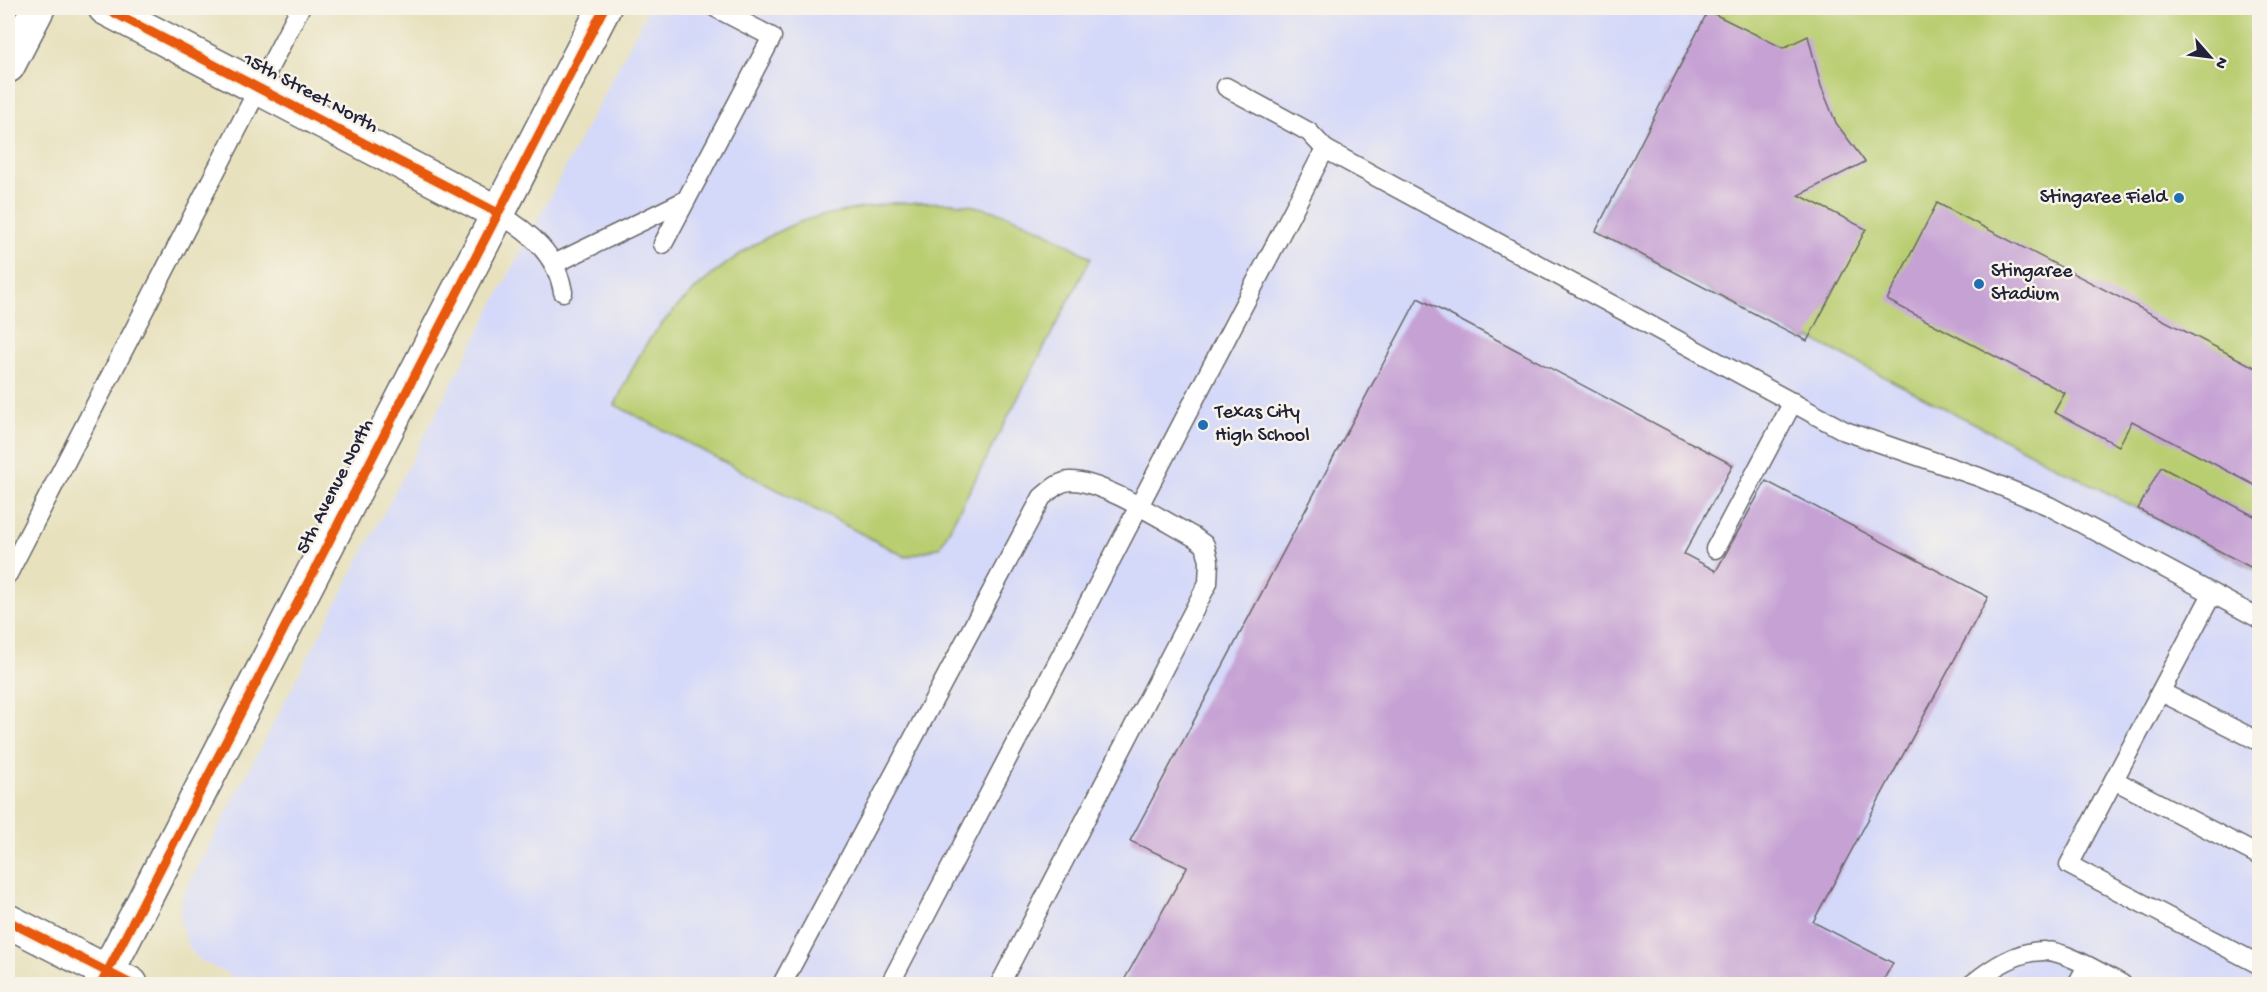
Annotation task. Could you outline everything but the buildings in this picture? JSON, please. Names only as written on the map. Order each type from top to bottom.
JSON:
[{"type":"street","points":[[8,66],[38,8]]},
{"type":"street","name":"15th Street North","points":[[105,8],[498,213]]},
{"type":"street","name":"5th Avenue North","points":[[113,980],[498,213],[604,8]]},
{"type":"street","points":[[8,921],[113,980]]},
{"type":"lane","points":[[8,574],[300,8]]},
{"type":"lane","points":[[663,244],[772,37],[716,8]]},
{"type":"lane","points":[[1226,87],[1309,132],[1325,149],[1845,431],[1979,477],[2049,506],[2259,619]]},
{"type":"lane","points":[[890,984],[1325,149]]},
{"type":"lane","points":[[554,264],[686,200]]},
{"type":"lane","points":[[498,213],[521,227],[544,249],[561,278],[563,292]]},
{"type":"lane","points":[[1715,549],[1793,402]]},
{"type":"lane","points":[[782,984],[1042,497],[1057,484],[1070,481],[1095,484],[1205,545],[1209,561],[1209,583],[1000,984]]},
{"type":"lane","points":[[2212,594],[2069,865],[2259,965]]},
{"type":"lane","points":[[2161,692],[2259,742]]},
{"type":"lane","points":[[2114,780],[2259,856]]},
{"type":"lane","points":[[1972,984],[1993,967],[2023,955],[2047,950],[2087,966],[2122,984]]},
{"type":"lane","points":[[2077,984],[2087,966]]},
{"type":"shaded area","name":"Texas City High School","points":[[649,8],[1710,8],[1596,231],[1808,341],[1809,338],[2259,572],[2259,984],[249,984],[201,961],[190,949],[183,933],[180,917],[182,897]]},
{"type":"green space","name":"Stingaree Stadium","points":[[1710,8],[2259,8],[2259,572],[1810,338],[1807,341],[1596,231]]},
{"type":"green space","points":[[892,203],[972,205],[1025,222],[1091,258],[940,547],[906,557],[615,405],[630,372],[649,340],[678,306],[732,260],[770,236],[801,222]]},
{"type":"cycle path","points":[[105,8],[498,213]]},
{"type":"cycle path","points":[[101,984],[604,8]]},
{"type":"cycle path","points":[[8,921],[131,984]]},
{"type":"place","name":"Stingaree Field","points":[[2179,198]]},
{"type":"place","name":"Stingaree Stadium","points":[[1979,284]]},
{"type":"place","name":"Texas City High School","points":[[1203,425]]}]
